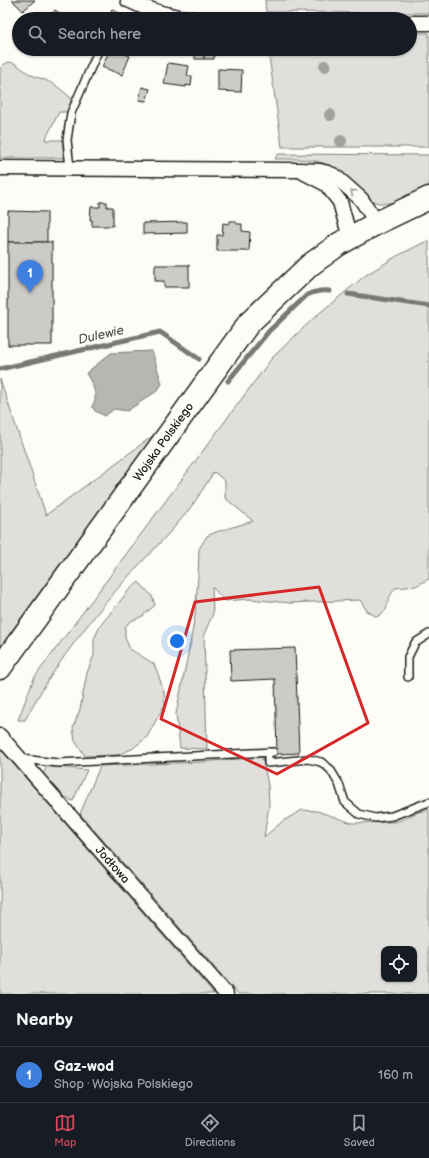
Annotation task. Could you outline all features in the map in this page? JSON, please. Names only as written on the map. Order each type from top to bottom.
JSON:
[{"type":"main road","name":"Wojska Polskiego","points":[[0,668],[249,323],[310,265],[340,244],[377,223],[429,198]]},
{"type":"street","points":[[128,0],[140,6],[159,12]]},
{"type":"street","points":[[417,23],[429,23]]},
{"type":"street","points":[[0,168],[320,171],[335,176],[361,199],[377,223]]},
{"type":"street","points":[[300,170],[326,184],[340,202],[350,238]]},
{"type":"street","name":"Jodłowa","points":[[0,736],[226,994]]},
{"type":"lane","points":[[70,168],[67,140],[71,113],[96,56]]},
{"type":"lane","points":[[408,677],[408,657],[415,643],[429,634]]},
{"type":"lane","points":[[21,759],[58,763],[270,752],[268,763],[308,758],[321,762],[330,769],[345,802],[359,814],[375,818],[392,816],[429,802]]},
{"type":"highlighted area","points":[[319,587],[368,723],[277,774],[161,719],[195,602]]},
{"type":"shaded area","points":[[265,0],[429,0],[429,13],[266,12]]},
{"type":"shaded area","points":[[417,33],[429,33],[429,147],[282,147],[269,56],[417,56]]},
{"type":"shaded area","points":[[9,62],[52,84],[71,98],[71,105],[67,112],[59,112],[45,140],[63,140],[63,158],[0,158],[0,68]]},
{"type":"shaded area","points":[[279,154],[429,155],[429,188],[398,201],[390,203],[375,202],[367,197],[345,175],[324,163],[310,160],[275,159]]},
{"type":"shaded area","points":[[429,240],[429,579],[416,586],[395,588],[389,598],[386,610],[377,617],[367,611],[360,600],[290,603],[249,599],[225,601],[212,587],[213,614],[204,634],[207,749],[180,748],[176,714],[195,616],[199,549],[207,536],[253,521],[225,498],[225,481],[214,472],[187,512],[101,608],[77,639],[44,686],[25,720],[18,720],[34,678],[272,358],[317,315],[366,275],[397,256]]},
{"type":"shaded area","points":[[152,351],[162,384],[157,391],[127,411],[114,409],[105,416],[95,411],[92,406],[95,393],[86,373],[111,353]]},
{"type":"shaded area","points":[[0,379],[46,515],[178,417],[0,664]]},
{"type":"shaded area","points":[[139,582],[152,596],[155,605],[143,616],[129,622],[125,628],[125,638],[130,649],[154,664],[164,692],[165,704],[147,737],[132,749],[117,755],[85,756],[75,741],[73,728],[80,709],[87,673],[94,655],[94,639],[100,626],[129,590]]},
{"type":"shaded area","points":[[0,751],[3,752],[214,994],[0,994]]},
{"type":"shaded area","points":[[262,757],[268,785],[269,805],[264,837],[283,821],[302,810],[317,811],[352,823],[394,822],[429,809],[429,994],[238,994],[80,814],[100,766],[202,762]]},
{"type":"shaded area","points":[[47,766],[87,770],[73,801],[61,795],[43,774]]},
{"type":"building","points":[[12,0],[35,0],[23,11]]},
{"type":"building","points":[[112,9],[117,12],[110,12]]},
{"type":"building","points":[[107,56],[130,56],[122,75],[102,67]]},
{"type":"building","points":[[195,56],[204,56],[204,59],[195,59]]},
{"type":"building","points":[[204,56],[214,56],[214,59],[204,59]]},
{"type":"building","points":[[168,63],[189,66],[187,76],[192,76],[191,86],[186,85],[186,87],[164,84]]},
{"type":"building","points":[[218,69],[242,70],[241,92],[218,91]]},
{"type":"building","points":[[142,87],[150,89],[146,101],[139,100]]},
{"type":"building","points":[[100,202],[107,202],[107,207],[113,207],[113,226],[92,226],[92,220],[90,220],[91,207],[100,207]]},
{"type":"building","points":[[8,211],[47,212],[47,242],[8,242]]},
{"type":"building","points":[[230,221],[235,221],[237,224],[242,224],[242,231],[250,232],[249,251],[217,251],[217,235],[222,235],[223,223],[228,224]]},
{"type":"building","points":[[187,222],[187,233],[143,234],[143,223]]},
{"type":"building","points":[[8,242],[52,242],[52,345],[8,345]]},
{"type":"building","points":[[155,265],[189,265],[189,287],[164,287],[164,281],[155,281]]},
{"type":"building","points":[[295,648],[299,753],[277,754],[275,679],[231,681],[230,650]]},
{"type":"waterway","name":"Dulewie","points":[[228,381],[269,331],[307,295],[318,291],[330,291]]},
{"type":"waterway","name":"Dulewie","points":[[348,294],[429,306]]},
{"type":"waterway","name":"Dulewie","points":[[0,369],[160,332],[199,359]]},
{"type":"place","name":"Gaz-wod","points":[[30,293]]}]
